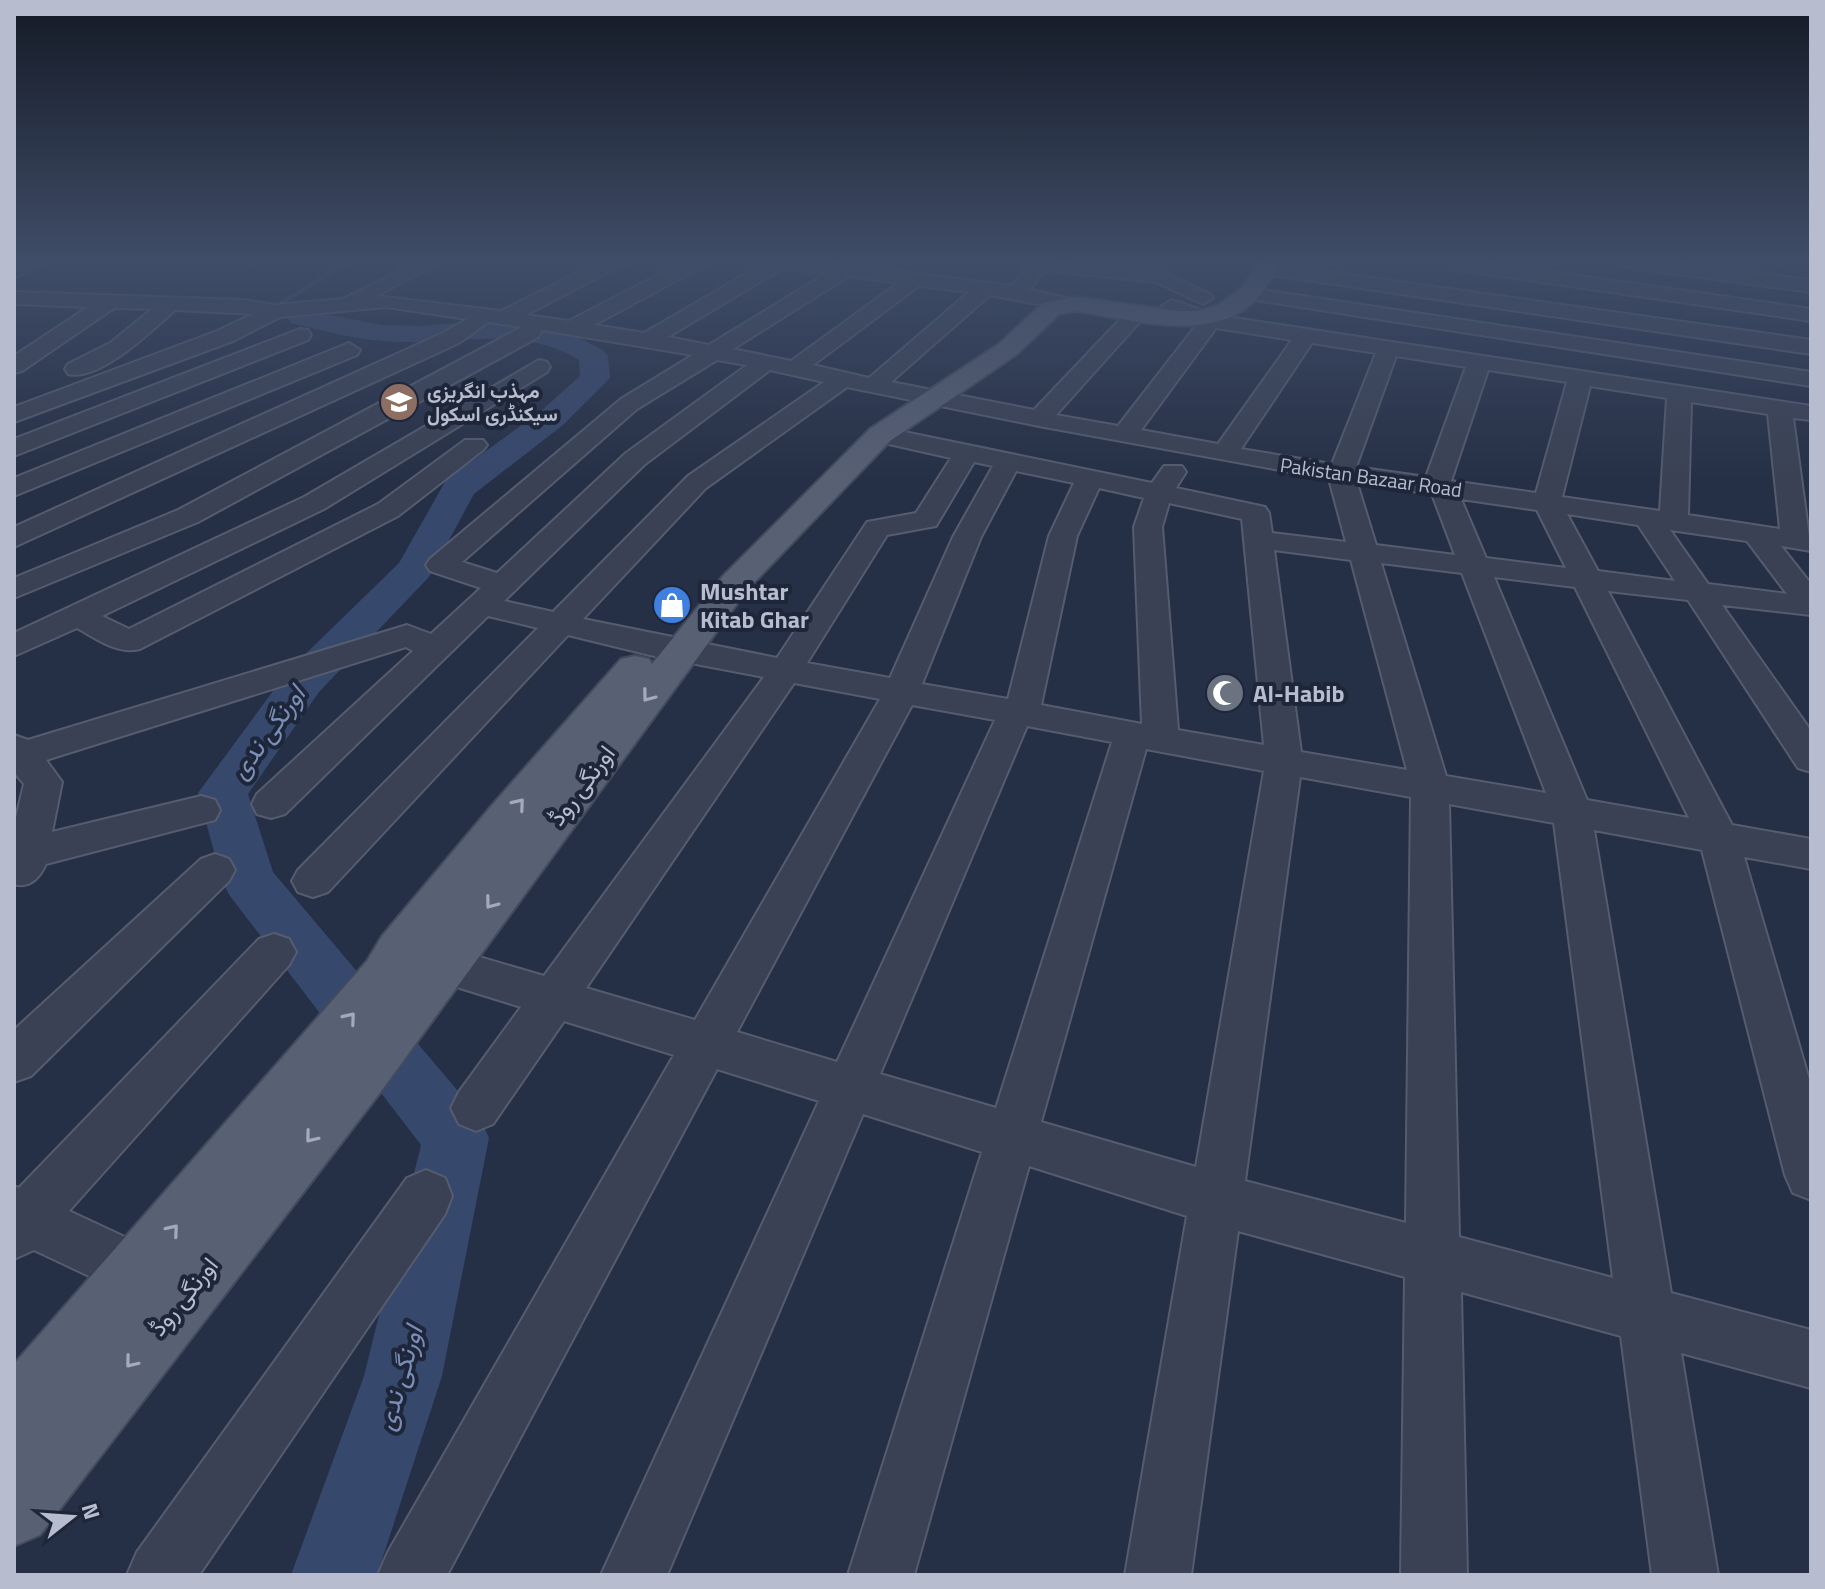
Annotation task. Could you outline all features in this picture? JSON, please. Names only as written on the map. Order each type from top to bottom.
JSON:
[{"type":"main road","name":"اورنگی روڈ","points":[[14,1509],[337,1068],[668,648],[758,526],[825,463],[1008,349],[1022,335]]},
{"type":"main road","name":"اورنگی روڈ","points":[[668,648],[880,435],[925,398]]},
{"type":"main road","name":"اورنگی روڈ","points":[[14,1417],[138,1271],[337,1068]]},
{"type":"street","points":[[14,366],[60,335]]},
{"type":"street","points":[[72,371],[118,348],[133,335]]},
{"type":"street","points":[[14,415],[227,335]]},
{"type":"street","points":[[14,448],[300,335]]},
{"type":"street","points":[[14,538],[480,335]]},
{"type":"street","points":[[14,589],[188,516],[486,335]]},
{"type":"street","name":"Pakistan Bazaar Road","points":[[617,335],[780,365],[925,398],[1224,454],[1803,541]]},
{"type":"street","points":[[648,340],[656,335]]},
{"type":"street","points":[[746,335],[629,404],[441,565],[492,595],[560,624],[668,648],[1284,762],[1811,854]]},
{"type":"street","points":[[271,804],[635,459],[827,335]]},
{"type":"street","points":[[313,881],[697,482],[858,382],[922,335]]},
{"type":"street","points":[[1039,419],[1117,335]]},
{"type":"street","points":[[1124,435],[1190,335]]},
{"type":"street","points":[[1302,335],[1811,413]]},
{"type":"street","points":[[1512,335],[1486,364],[1439,487],[1474,566],[1572,812],[1685,1575]]},
{"type":"street","points":[[1521,335],[1811,379]]},
{"type":"street","points":[[1727,335],[1811,347]]},
{"type":"street","points":[[1224,454],[1306,336]]},
{"type":"street","points":[[1736,402],[1740,337]]},
{"type":"street","points":[[1388,349],[1341,473],[1430,787],[1434,1575]]},
{"type":"street","points":[[14,488],[349,350]]},
{"type":"street","points":[[14,646],[314,503],[539,367]]},
{"type":"street","points":[[1580,378],[1547,502],[1719,838],[1811,1175]]},
{"type":"street","points":[[1679,394],[1661,519],[1698,592],[1811,759]]},
{"type":"street","points":[[1780,409],[1803,541]]},
{"type":"street","points":[[880,435],[1255,513],[1284,762],[1158,1575]]},
{"type":"street","points":[[77,616],[129,642],[388,510],[474,445]]},
{"type":"street","points":[[881,1575],[1012,1137],[1147,737],[1148,527],[1159,493],[1191,447]]},
{"type":"street","points":[[476,1108],[786,670],[877,528],[926,520],[967,453]]},
{"type":"street","points":[[411,1575],[902,691],[967,537],[1008,462]]},
{"type":"street","points":[[634,1575],[1019,713],[1063,536],[1090,478]]},
{"type":"street","points":[[1756,534],[1811,605]]},
{"type":"street","points":[[1259,540],[1811,605]]},
{"type":"street","points":[[201,810],[22,849],[43,782],[17,751],[387,644],[407,635],[435,649]]},
{"type":"street","points":[[14,1061],[215,870]]},
{"type":"street","points":[[138,1271],[18,1221],[274,952]]},
{"type":"street","points":[[410,974],[553,999],[1216,1199],[1811,1359]]},
{"type":"street","points":[[160,1575],[426,1196]]},
{"type":"waterway","name":"اورنگی ندی","points":[[334,1575],[403,1376],[456,1138],[249,881],[223,793],[303,682],[415,569],[459,488],[552,418],[595,378],[593,356],[573,344],[528,335]]},
{"type":"place","name":"مہذب انگریزی سیکنڈری اسکول","points":[[399,402]]},
{"type":"place","name":"Mushtar Kitab Ghar","points":[[672,605]]},
{"type":"place","name":"Al-Habib","points":[[1225,693]]}]
